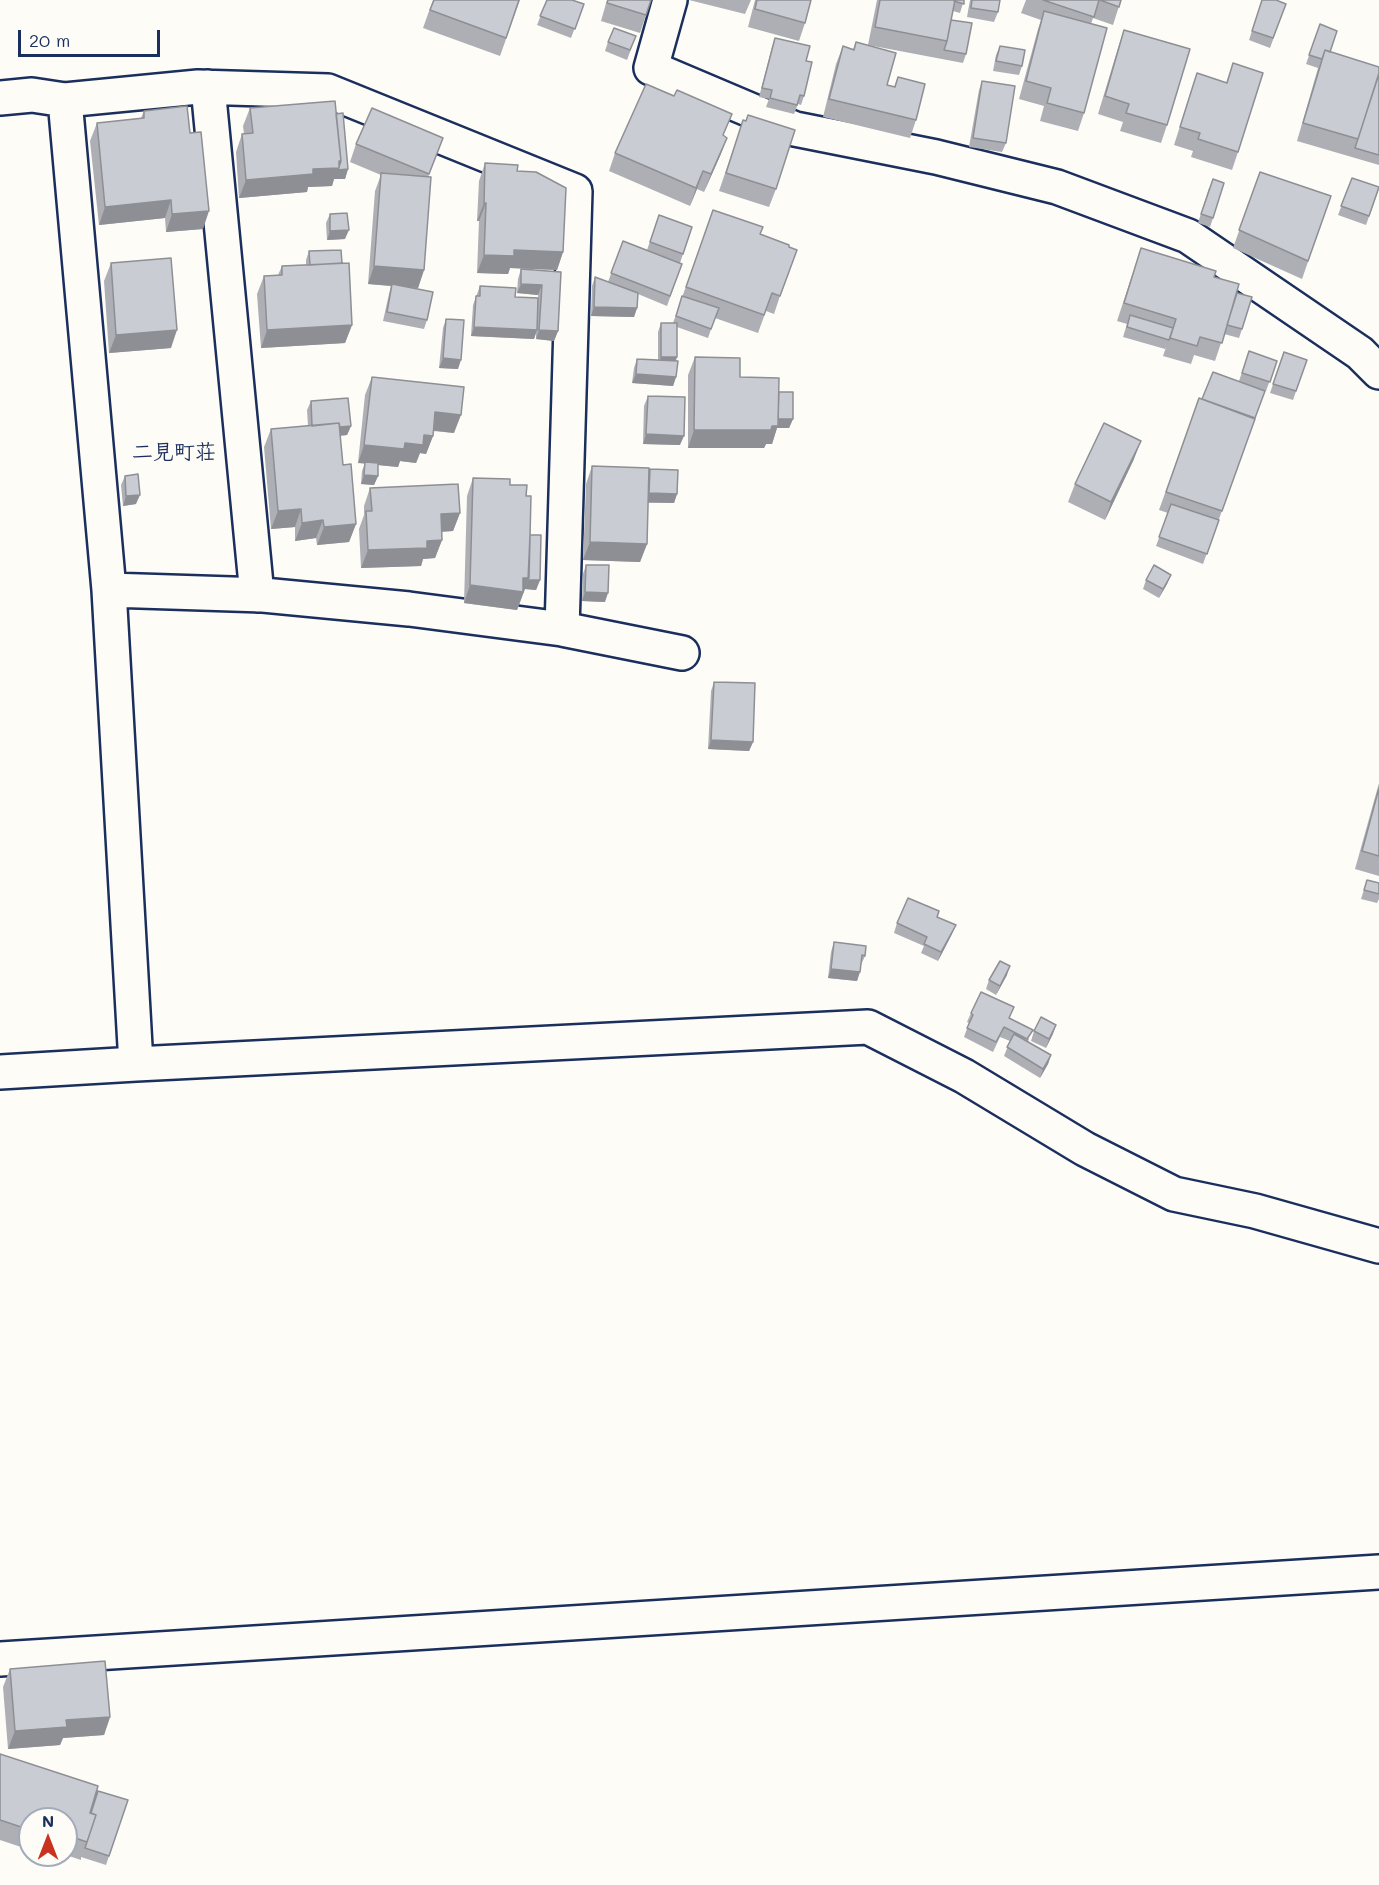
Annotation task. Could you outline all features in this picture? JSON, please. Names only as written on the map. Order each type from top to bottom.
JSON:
[{"type":"street","points":[[670,0],[651,68],[795,129],[936,157],[1058,187],[1188,236],[1360,353],[1379,372]]},
{"type":"street","points":[[208,87],[257,595]]},
{"type":"street","points":[[0,98],[32,95],[65,100],[208,87],[328,91],[575,190],[562,629]]},
{"type":"street","points":[[65,100],[109,590],[136,1064]]},
{"type":"street","points":[[109,590],[257,595],[409,609],[562,629],[682,653]]},
{"type":"street","points":[[0,1072],[868,1027],[963,1076],[1085,1149],[1174,1194],[1255,1211],[1379,1246]]},
{"type":"street","points":[[0,1659],[1379,1572]]},
{"type":"building","points":[[434,0],[519,0],[506,38],[430,10]]},
{"type":"building","points":[[547,0],[572,0],[584,4],[575,29],[540,16]]},
{"type":"building","points":[[608,0],[651,0],[646,15],[607,3]]},
{"type":"building","points":[[757,0],[811,0],[805,23],[755,9]]},
{"type":"building","points":[[880,0],[955,0],[947,41],[875,27]]},
{"type":"building","points":[[964,0],[964,4],[954,1]]},
{"type":"building","points":[[972,0],[1000,0],[998,12],[971,8]]},
{"type":"building","points":[[1043,0],[1099,0],[1094,17]]},
{"type":"building","points":[[1100,0],[1121,0],[1119,7]]},
{"type":"building","points":[[1262,0],[1276,0],[1286,4],[1273,38],[1252,31]]},
{"type":"building","points":[[1044,11],[1107,28],[1084,113],[1047,103],[1051,88],[1026,81]]},
{"type":"building","points":[[951,20],[972,23],[966,54],[944,50]]},
{"type":"building","points":[[1320,24],[1337,31],[1330,52],[1325,50],[1322,59],[1309,55]]},
{"type":"building","points":[[614,28],[636,36],[630,50],[608,42]]},
{"type":"building","points":[[1124,30],[1190,49],[1167,125],[1126,113],[1129,104],[1105,96]]},
{"type":"building","points":[[775,38],[810,46],[806,61],[812,62],[804,96],[800,95],[797,105],[770,98],[772,90],[762,88]]},
{"type":"building","points":[[856,42],[896,53],[887,85],[895,87],[898,77],[925,84],[916,120],[829,99],[843,46],[854,50]]},
{"type":"building","points":[[1000,46],[1025,50],[1022,66],[996,61]]},
{"type":"building","points":[[1325,50],[1379,67],[1358,139],[1303,123]]},
{"type":"building","points":[[1233,63],[1263,73],[1238,152],[1198,139],[1200,133],[1180,127],[1197,73],[1227,83]]},
{"type":"building","points":[[1379,77],[1379,155],[1355,148]]},
{"type":"building","points":[[982,81],[1015,86],[1006,143],[973,138]]},
{"type":"building","points":[[646,84],[674,96],[677,90],[732,114],[723,135],[727,138],[711,174],[703,171],[696,188],[615,153]]},
{"type":"building","points":[[335,101],[341,161],[339,161],[339,168],[313,169],[313,174],[246,180],[242,134],[253,133],[250,108]]},
{"type":"building","points":[[187,106],[190,133],[201,132],[209,211],[172,214],[171,200],[105,207],[97,123],[144,118],[144,111]]},
{"type":"building","points":[[372,108],[443,138],[429,174],[356,144]]},
{"type":"building","points":[[343,113],[348,169],[338,170],[341,161],[336,114]]},
{"type":"building","points":[[748,115],[795,130],[776,189],[726,173],[743,120],[746,121]]},
{"type":"building","points":[[485,163],[518,165],[517,171],[536,172],[566,188],[563,252],[514,250],[514,256],[484,255]]},
{"type":"building","points":[[1260,172],[1331,196],[1308,261],[1239,230]]},
{"type":"building","points":[[381,173],[431,177],[424,270],[374,266]]},
{"type":"building","points":[[1352,178],[1379,187],[1369,216],[1341,206]]},
{"type":"building","points":[[1213,179],[1224,183],[1213,218],[1201,214]]},
{"type":"building","points":[[713,210],[763,227],[760,234],[797,250],[780,296],[772,293],[764,315],[686,287]]},
{"type":"building","points":[[347,213],[349,230],[330,231],[330,214]]},
{"type":"building","points":[[659,215],[692,227],[683,254],[650,242]]},
{"type":"building","points":[[623,241],[682,264],[670,296],[611,273]]},
{"type":"building","points":[[1141,248],[1216,271],[1214,277],[1239,284],[1222,343],[1200,337],[1197,346],[1170,338],[1176,319],[1124,303]]},
{"type":"building","points":[[341,250],[342,263],[310,265],[309,251]]},
{"type":"building","points":[[171,258],[177,330],[116,335],[111,263]]},
{"type":"building","points":[[349,263],[352,325],[267,330],[264,276],[282,275],[282,266]]},
{"type":"building","points":[[521,269],[561,272],[558,331],[539,330],[542,285],[521,284]]},
{"type":"building","points":[[595,277],[638,293],[637,308],[594,307]]},
{"type":"building","points":[[392,284],[433,292],[427,320],[387,312]]},
{"type":"building","points":[[480,286],[516,288],[515,297],[538,298],[537,330],[474,327],[476,296],[480,296]]},
{"type":"building","points":[[1237,293],[1252,297],[1242,329],[1227,325]]},
{"type":"building","points":[[682,296],[719,308],[711,329],[676,316]]},
{"type":"building","points":[[1130,315],[1173,328],[1169,340],[1127,327]]},
{"type":"building","points":[[446,319],[464,320],[461,360],[443,358]]},
{"type":"building","points":[[661,323],[677,323],[677,357],[661,357]]},
{"type":"building","points":[[1249,351],[1277,361],[1270,382],[1242,373]]},
{"type":"building","points":[[1284,352],[1307,360],[1296,391],[1273,384]]},
{"type":"building","points":[[695,357],[740,358],[740,377],[779,378],[778,426],[772,426],[771,430],[694,430]]},
{"type":"building","points":[[637,359],[678,361],[676,377],[636,374]]},
{"type":"building","points":[[1213,372],[1265,391],[1255,418],[1202,399]]},
{"type":"building","points":[[372,377],[464,387],[461,415],[435,412],[433,436],[424,435],[423,445],[405,443],[404,449],[364,445]]},
{"type":"building","points":[[779,392],[793,392],[793,419],[778,419]]},
{"type":"building","points":[[648,396],[685,397],[684,436],[646,434]]},
{"type":"building","points":[[348,398],[351,426],[340,427],[339,423],[312,426],[311,401]]},
{"type":"building","points":[[1199,398],[1255,419],[1222,511],[1166,492]]},
{"type":"building","points":[[339,423],[343,465],[351,464],[356,524],[324,527],[323,520],[302,523],[301,509],[278,511],[271,429]]},
{"type":"building","points":[[1104,423],[1141,441],[1111,502],[1075,484]]},
{"type":"building","points":[[365,462],[378,463],[378,476],[364,475]]},
{"type":"building","points":[[592,466],[649,468],[647,544],[590,542]]},
{"type":"building","points":[[650,469],[678,470],[677,494],[649,493]]},
{"type":"building","points":[[138,474],[140,495],[126,496],[125,476]]},
{"type":"building","points":[[473,478],[510,479],[510,485],[527,485],[526,496],[531,496],[529,578],[523,578],[523,592],[470,585]]},
{"type":"building","points":[[458,484],[460,513],[441,514],[442,540],[427,541],[427,548],[368,550],[366,511],[372,511],[370,488]]},
{"type":"building","points":[[1171,504],[1219,520],[1207,554],[1159,537]]},
{"type":"building","points":[[530,535],[541,535],[540,580],[528,580]]},
{"type":"building","points":[[586,565],[609,565],[608,593],[585,592]]},
{"type":"building","points":[[1154,565],[1171,575],[1163,589],[1146,580]]},
{"type":"building","points":[[714,682],[755,683],[753,742],[711,740]]},
{"type":"building","points":[[1379,788],[1379,856],[1362,851]]},
{"type":"building","points":[[1367,880],[1379,883],[1379,894],[1364,890]]},
{"type":"building","points":[[908,898],[939,911],[937,917],[956,925],[941,952],[924,944],[927,937],[897,923]]},
{"type":"building","points":[[834,942],[866,946],[865,956],[862,955],[860,972],[831,969]]},
{"type":"building","points":[[1000,961],[1010,966],[1000,986],[989,980]]},
{"type":"building","points":[[981,992],[1014,1007],[1009,1018],[1033,1030],[1027,1039],[1004,1027],[996,1042],[967,1028]]},
{"type":"building","points":[[1041,1017],[1056,1025],[1049,1039],[1034,1031]]},
{"type":"building","points":[[1014,1034],[1051,1055],[1043,1069],[1007,1047]]},
{"type":"building","points":[[105,1661],[110,1717],[66,1720],[67,1727],[15,1731],[10,1669]]},
{"type":"building","points":[[0,1754],[98,1786],[90,1813],[96,1815],[87,1842],[78,1839],[78,1807],[18,1807],[18,1826],[0,1820]]},
{"type":"building","points":[[98,1791],[128,1800],[109,1856],[85,1848],[96,1815],[91,1813]]},
{"type":"district","name":"二見町荘","points":[[174,453]]}]
